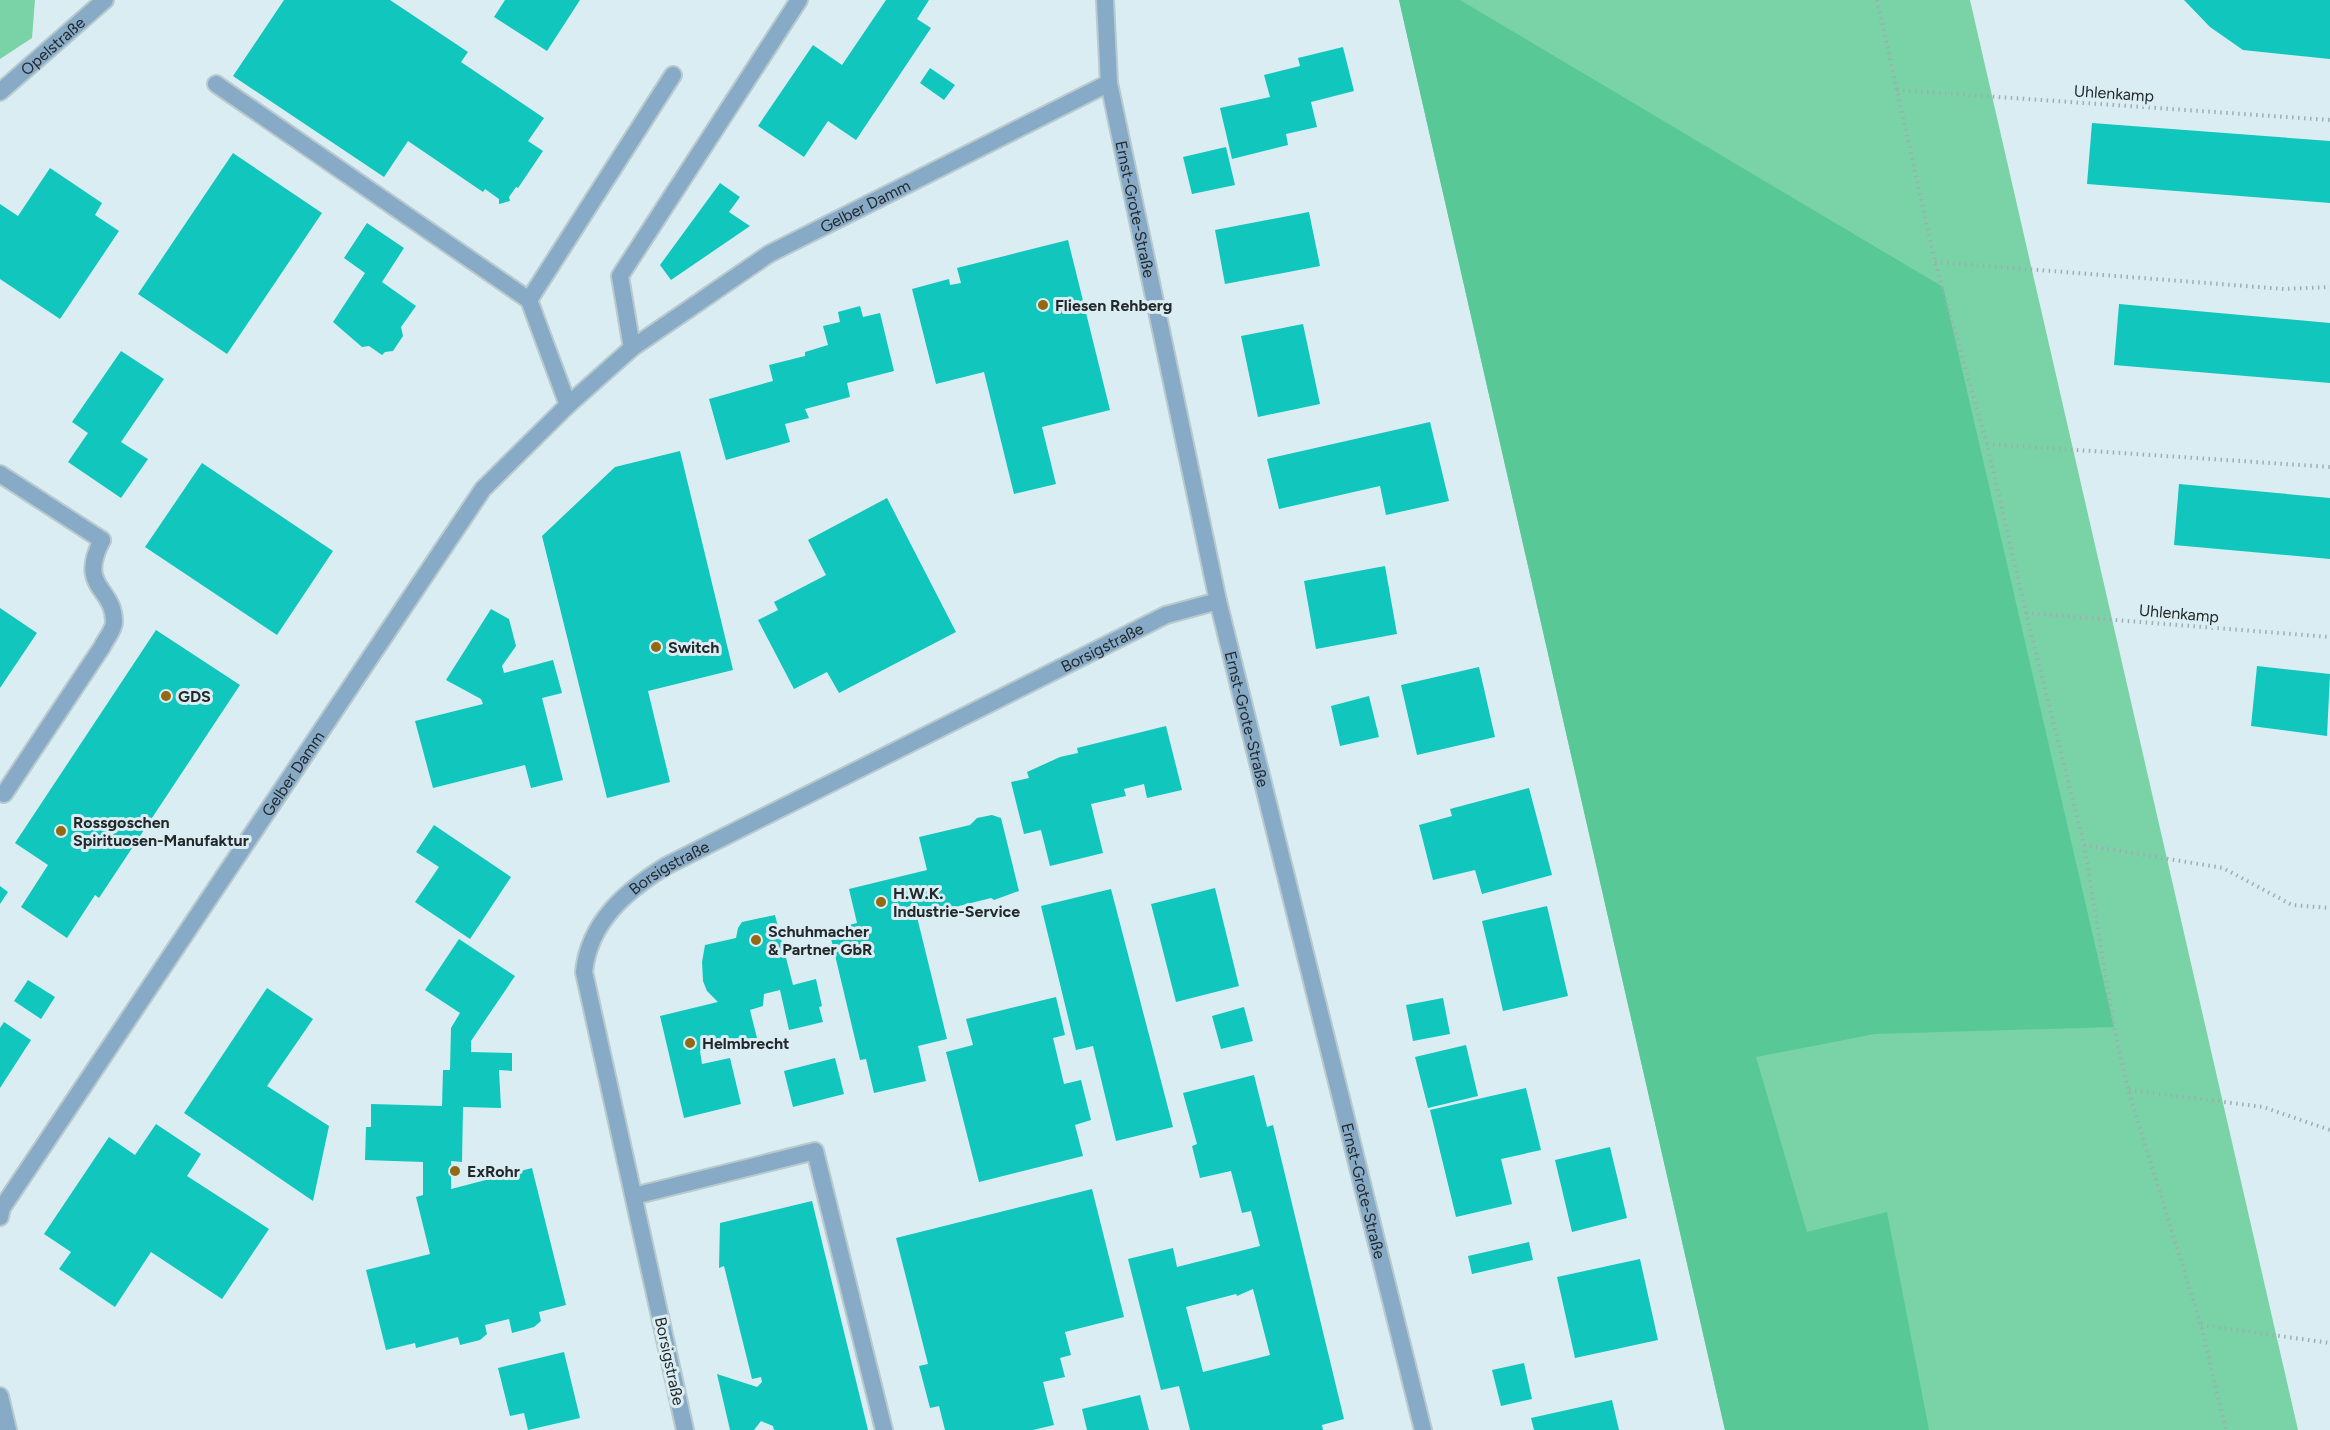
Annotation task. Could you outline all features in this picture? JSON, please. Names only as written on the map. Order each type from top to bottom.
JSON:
[{"type":"street","name":"Opelstraße","points":[[0,92],[105,0]]},
{"type":"street","points":[[632,348],[620,276],[800,0]]},
{"type":"street","name":"Ernst-Grote-Straße","points":[[1105,0],[1109,83],[1218,601],[1423,1430]]},
{"type":"street","points":[[529,300],[673,75]]},
{"type":"street","name":"Gelber Damm","points":[[0,1217],[2,1208],[483,489],[568,405],[632,348],[769,254],[1109,83]]},
{"type":"street","points":[[216,84],[529,300],[568,405]]},
{"type":"street","points":[[0,474],[102,540],[93,558],[94,576],[111,607],[114,624],[102,647],[4,794]]},
{"type":"street","name":"Borsigstraße","points":[[686,1430],[584,972],[586,953],[594,934],[625,894],[666,866],[1166,615],[1218,601]]},
{"type":"street","points":[[633,1196],[815,1151],[884,1430]]},
{"type":"street","points":[[0,1396],[8,1430]]},
{"type":"path","points":[[1877,0],[1935,262],[1987,444],[2026,613],[2084,845],[2114,1027],[2128,1090],[2201,1325],[2226,1430]]},
{"type":"path","name":"Uhlenkamp","points":[[1896,90],[2330,120]]},
{"type":"path","points":[[1935,262],[2284,289],[2330,287]]},
{"type":"path","points":[[1987,444],[2330,467]]},
{"type":"path","name":"Uhlenkamp","points":[[2026,613],[2330,637]]},
{"type":"path","points":[[2084,845],[2223,868],[2292,905],[2330,908]]},
{"type":"path","points":[[2128,1090],[2263,1107],[2330,1130]]},
{"type":"path","points":[[2201,1325],[2330,1343]]},
{"type":"green space","points":[[0,0],[35,0],[32,38],[0,59]]},
{"type":"green space","points":[[1399,0],[1970,0],[2298,1430],[1725,1430]]},
{"type":"green space","points":[[1399,0],[1460,0],[1943,287],[2114,1027],[1875,1034],[1756,1057],[1807,1232],[1887,1212],[1929,1430],[1725,1430]]},
{"type":"building","points":[[284,0],[390,0],[468,52],[461,62],[544,118],[528,141],[543,151],[518,188],[516,187],[509,197],[510,201],[499,204],[499,199],[485,189],[483,192],[408,141],[384,177],[233,76]]},
{"type":"building","points":[[505,0],[580,0],[547,51],[494,17]]},
{"type":"building","points":[[886,0],[929,0],[917,19],[931,28],[856,140],[828,121],[804,157],[758,126],[813,45],[842,65]]},
{"type":"building","points":[[2184,0],[2330,0],[2330,59],[2243,50],[2210,27]]},
{"type":"building","points":[[1343,47],[1354,91],[1311,102],[1317,127],[1286,134],[1288,145],[1232,159],[1220,108],[1270,97],[1264,75],[1300,66],[1298,58]]},
{"type":"building","points":[[930,68],[955,85],[944,100],[920,83]]},
{"type":"building","points":[[2092,123],[2330,141],[2330,203],[2087,184]]},
{"type":"building","points":[[1226,147],[1235,185],[1192,194],[1183,157]]},
{"type":"building","points":[[233,153],[322,213],[227,354],[138,294]]},
{"type":"building","points":[[50,168],[102,203],[95,215],[119,231],[60,319],[0,279],[0,204],[18,216]]},
{"type":"building","points":[[720,183],[740,197],[729,212],[750,226],[671,280],[660,265]]},
{"type":"building","points":[[1309,212],[1320,266],[1225,284],[1215,230]]},
{"type":"building","points":[[367,223],[404,248],[382,282],[416,306],[401,327],[403,336],[393,351],[382,355],[369,346],[362,347],[333,322],[365,273],[344,258]]},
{"type":"building","points":[[1068,240],[1110,410],[1042,427],[1056,484],[1014,494],[984,372],[936,384],[912,289],[949,279],[950,285],[961,283],[957,268]]},
{"type":"building","points":[[2119,304],[2330,323],[2330,383],[2114,365]]},
{"type":"building","points":[[860,306],[863,317],[880,313],[894,371],[847,383],[850,397],[805,409],[809,418],[785,424],[790,442],[726,460],[709,399],[773,381],[769,365],[805,356],[805,352],[828,345],[823,326],[840,322],[838,312]]},
{"type":"building","points":[[1303,324],[1320,404],[1258,417],[1241,336]]},
{"type":"building","points":[[121,351],[164,379],[121,442],[148,459],[121,498],[68,462],[88,433],[72,422]]},
{"type":"building","points":[[1430,422],[1449,501],[1386,515],[1380,486],[1279,509],[1267,459]]},
{"type":"building","points":[[680,451],[733,670],[648,691],[670,782],[607,798],[542,536],[615,467]]},
{"type":"building","points":[[202,463],[333,551],[277,635],[145,547]]},
{"type":"building","points":[[2179,484],[2330,498],[2330,559],[2174,545]]},
{"type":"building","points":[[887,498],[956,632],[839,693],[827,672],[794,689],[758,620],[778,610],[774,602],[826,575],[808,540]]},
{"type":"building","points":[[1385,566],[1397,634],[1316,649],[1304,581]]},
{"type":"building","points":[[0,608],[37,633],[0,688]]},
{"type":"building","points":[[491,609],[509,619],[516,646],[502,666],[504,673],[553,660],[562,693],[542,698],[563,780],[531,788],[525,765],[433,788],[415,721],[483,704],[481,699],[446,680]]},
{"type":"building","points":[[156,630],[240,685],[99,898],[95,895],[67,938],[21,907],[48,865],[15,843]]},
{"type":"building","points":[[2257,666],[2330,674],[2327,736],[2251,726]]},
{"type":"building","points":[[1479,667],[1495,737],[1417,755],[1401,685]]},
{"type":"building","points":[[1369,696],[1379,737],[1340,746],[1331,706]]},
{"type":"building","points":[[1166,726],[1182,790],[1147,798],[1144,784],[1124,789],[1126,796],[1091,804],[1103,853],[1050,866],[1041,830],[1024,834],[1011,782],[1029,778],[1027,772],[1060,757],[1078,753],[1077,748]]},
{"type":"building","points":[[1529,788],[1552,875],[1482,894],[1475,870],[1433,880],[1419,825],[1452,816],[1450,809]]},
{"type":"building","points":[[992,815],[1001,818],[1019,891],[994,900],[991,898],[935,912],[935,908],[916,913],[947,1039],[918,1046],[926,1081],[874,1093],[866,1059],[860,1060],[829,930],[857,923],[849,889],[927,870],[919,837],[970,825],[977,818]]},
{"type":"building","points":[[434,825],[511,877],[470,939],[415,902],[439,867],[416,852]]},
{"type":"building","points":[[0,886],[8,892],[0,904]]},
{"type":"building","points":[[1215,888],[1239,986],[1176,1002],[1151,904]]},
{"type":"building","points":[[1111,889],[1173,1127],[1116,1141],[1093,1046],[1076,1050],[1041,906]]},
{"type":"building","points":[[1547,906],[1568,996],[1503,1011],[1482,921]]},
{"type":"building","points":[[775,915],[793,985],[816,979],[823,1022],[789,1030],[780,990],[764,994],[763,1006],[750,1010],[757,1038],[700,1051],[702,1064],[730,1058],[741,1104],[684,1118],[660,1016],[718,1002],[707,991],[703,981],[702,962],[705,945],[736,938],[742,922]]},
{"type":"building","points":[[459,939],[515,976],[471,1041],[471,1052],[512,1053],[512,1071],[499,1070],[501,1108],[463,1107],[462,1162],[451,1161],[451,1189],[532,1168],[566,1305],[539,1312],[541,1321],[534,1327],[512,1333],[509,1319],[485,1325],[487,1334],[480,1340],[460,1345],[458,1337],[416,1348],[415,1343],[386,1350],[366,1270],[430,1254],[416,1197],[423,1195],[423,1162],[365,1160],[366,1127],[371,1127],[371,1104],[442,1106],[443,1070],[450,1070],[451,1028],[460,1013],[425,990]]},
{"type":"building","points":[[28,980],[55,997],[41,1019],[14,1001]]},
{"type":"building","points":[[267,988],[313,1019],[267,1086],[329,1126],[313,1201],[184,1113]]},
{"type":"building","points":[[1056,997],[1065,1035],[1053,1038],[1064,1084],[1081,1080],[1091,1120],[1075,1125],[1083,1156],[979,1182],[946,1052],[973,1045],[966,1019]]},
{"type":"building","points":[[1443,998],[1450,1034],[1413,1041],[1406,1005]]},
{"type":"building","points":[[1244,1007],[1253,1041],[1221,1049],[1212,1016]]},
{"type":"building","points":[[4,1022],[31,1040],[0,1088],[0,1028]]},
{"type":"building","points":[[1466,1045],[1478,1096],[1428,1108],[1415,1057]]},
{"type":"building","points":[[835,1058],[844,1094],[793,1107],[784,1071]]},
{"type":"building","points":[[1254,1075],[1267,1127],[1273,1125],[1344,1419],[1322,1425],[1323,1430],[1190,1430],[1179,1386],[1161,1390],[1128,1259],[1173,1248],[1177,1267],[1260,1246],[1251,1211],[1242,1213],[1231,1171],[1200,1178],[1192,1146],[1197,1144],[1183,1093]],"holes":[[[1253,1289],[1270,1355],[1203,1372],[1186,1307],[1236,1294],[1237,1296]]]},
{"type":"building","points":[[1526,1088],[1541,1150],[1501,1159],[1512,1204],[1456,1217],[1430,1110]]},
{"type":"building","points":[[156,1124],[201,1154],[187,1176],[269,1229],[222,1299],[151,1252],[115,1307],[59,1269],[71,1252],[44,1234],[109,1137],[135,1155]]},
{"type":"building","points":[[1610,1147],[1627,1218],[1572,1232],[1555,1160]]},
{"type":"building","points":[[1092,1189],[1124,1317],[1065,1332],[1071,1355],[1060,1358],[1065,1377],[1043,1382],[1054,1425],[1033,1430],[945,1430],[939,1406],[930,1408],[919,1366],[928,1364],[896,1238]]},
{"type":"building","points":[[812,1201],[868,1430],[774,1430],[773,1426],[761,1421],[754,1430],[730,1430],[717,1374],[757,1387],[762,1382],[761,1377],[752,1379],[724,1266],[719,1268],[720,1223]]},
{"type":"building","points":[[1529,1242],[1533,1260],[1472,1274],[1468,1256]]},
{"type":"building","points":[[1640,1259],[1658,1340],[1575,1358],[1557,1277]]},
{"type":"building","points":[[564,1352],[580,1418],[528,1430],[524,1413],[510,1416],[498,1368]]},
{"type":"building","points":[[1524,1363],[1532,1399],[1501,1406],[1492,1370]]},
{"type":"building","points":[[1140,1395],[1149,1430],[1087,1430],[1082,1409]]},
{"type":"building","points":[[1612,1400],[1619,1430],[1534,1430],[1531,1418]]},
{"type":"place","name":"Fliesen Rehberg","points":[[1043,305]]},
{"type":"place","name":"Switch","points":[[656,647]]},
{"type":"place","name":"GDS","points":[[166,696]]},
{"type":"place","name":"Rossgoschen Spirituosen-Manufaktur","points":[[61,831]]},
{"type":"place","name":"H.W.K. Industrie-Service","points":[[881,902]]},
{"type":"place","name":"Schuhmacher & Partner GbR","points":[[756,940]]},
{"type":"place","name":"Helmbrecht","points":[[690,1043]]},
{"type":"place","name":"ExRohr","points":[[455,1171]]}]
